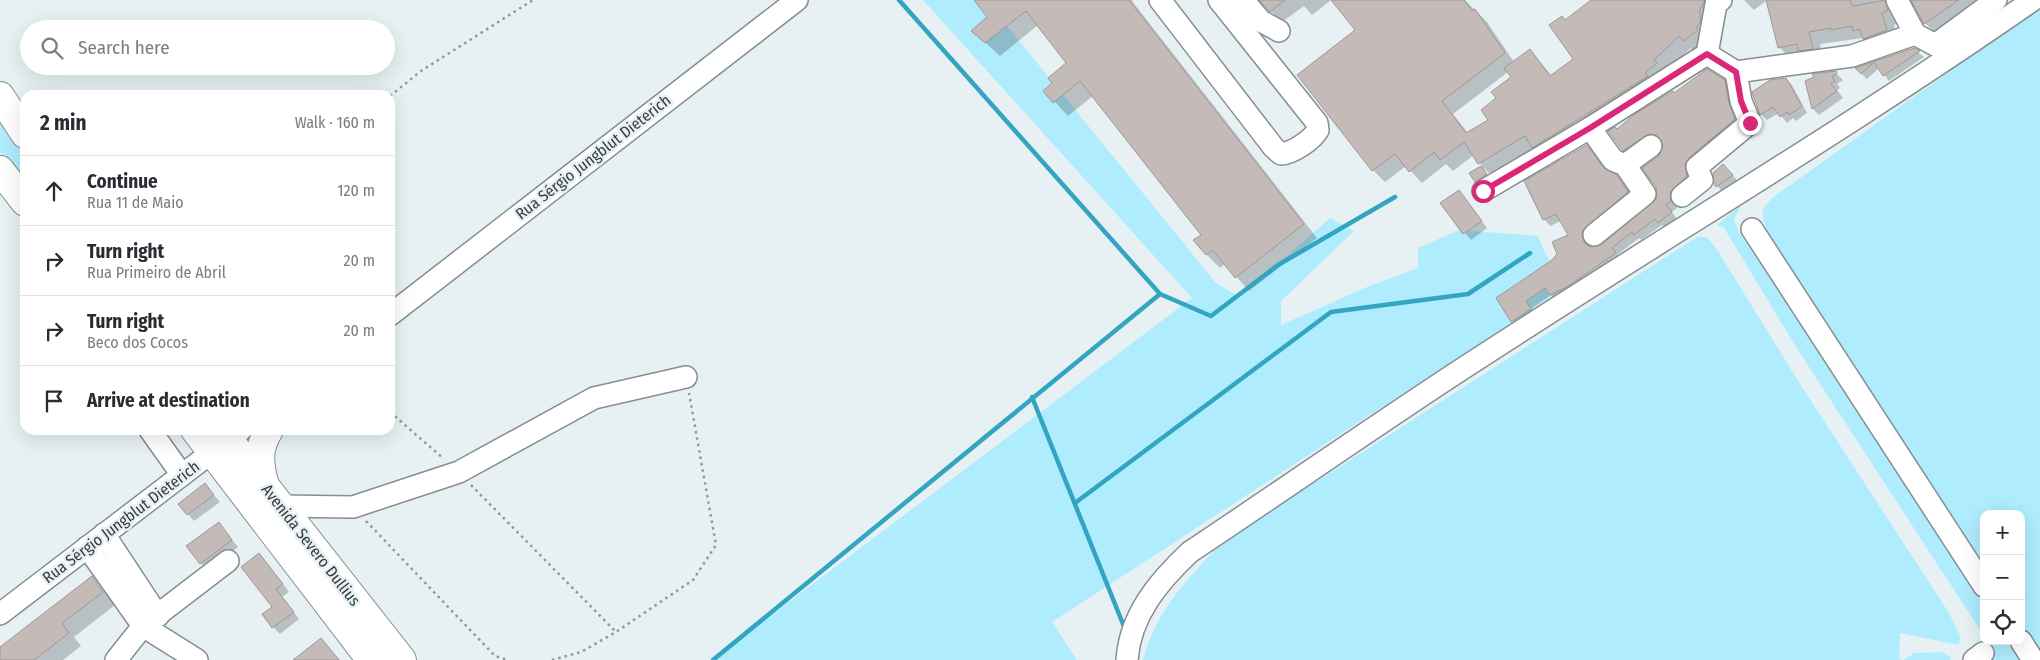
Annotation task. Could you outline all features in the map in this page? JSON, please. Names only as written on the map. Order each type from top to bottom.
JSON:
[{"type":"main road","points":[[0,96],[20,126]]},
{"type":"main road","points":[[0,170],[20,196]]},
{"type":"main road","points":[[267,435],[260,450],[259,467],[272,497]]},
{"type":"main road","name":"Avenida Severo Dullius","points":[[226,438],[402,660]]},
{"type":"main road","name":"Avenida Severo Dullius","points":[[226,438],[371,660]]},
{"type":"street","name":"Rua Sérgio Jungblut Dieterich","points":[[395,311],[797,0]]},
{"type":"street","points":[[1160,0],[1274,148],[1281,154],[1287,154],[1315,135],[1318,130],[1317,123],[1219,0]]},
{"type":"street","points":[[1243,0],[1262,21],[1279,31]]},
{"type":"street","points":[[1483,191],[1590,128],[1707,54],[1716,4],[1721,0]]},
{"type":"street","points":[[1897,0],[1915,34],[1935,45],[1996,0]]},
{"type":"street","points":[[1128,660],[1137,619],[1146,602],[1169,571],[1190,552],[1459,371],[1817,145],[1944,62],[2033,0]]},
{"type":"street","points":[[1707,54],[1736,72],[1852,56],[1915,34]]},
{"type":"street","points":[[1682,196],[1702,180],[1697,168],[1750,123],[1741,101],[1736,72]]},
{"type":"street","points":[[1590,128],[1613,160],[1625,165],[1645,194],[1594,236]]},
{"type":"street","points":[[1625,165],[1651,146]]},
{"type":"street","points":[[1752,229],[1980,580]]},
{"type":"street","points":[[272,497],[353,507],[458,472],[594,398],[686,377]]},
{"type":"street","points":[[154,435],[182,475]]},
{"type":"street","name":"Rua Sérgio Jungblut Dieterich","points":[[0,614],[182,475],[226,438]]},
{"type":"street","points":[[104,534],[150,621]]},
{"type":"street","points":[[86,547],[150,621],[198,660]]},
{"type":"street","points":[[116,660],[150,621],[228,561]]},
{"type":"street","points":[[2024,645],[2033,660]]},
{"type":"path","points":[[395,92],[422,71],[533,0]]},
{"type":"path","points":[[552,660],[581,652],[616,632],[693,580],[716,545],[686,377]]},
{"type":"path","points":[[395,416],[458,472],[616,632]]},
{"type":"path","points":[[353,507],[495,656],[508,660]]},
{"type":"shaded area","points":[[923,0],[986,0],[1216,283],[1240,297],[1330,218],[1354,231],[1281,301],[1281,325],[1367,287],[1418,268],[1418,248],[1459,230],[1538,236],[1546,255],[1568,286],[1052,622],[1077,660],[712,660],[1192,298]]},
{"type":"shaded area","points":[[2040,7],[2040,657],[2025,635],[2025,510],[1980,510],[1980,567],[1769,236],[1763,219],[1763,210],[1775,196]]},
{"type":"shaded area","points":[[0,113],[20,142],[20,178],[0,152]]},
{"type":"shaded area","points":[[1741,205],[1734,219],[1739,232],[1980,593],[1980,630],[1798,350],[1724,228],[1717,225]]},
{"type":"shaded area","points":[[1697,237],[1706,237],[1716,248],[1800,384],[1949,613],[1960,636],[1959,645],[1900,633],[1899,658],[1902,660],[1143,660],[1156,626],[1175,595],[1224,541]]},
{"type":"shaded area","points":[[1989,645],[2015,645],[2024,660],[1987,660],[1992,651]]},
{"type":"shaded area","points":[[1943,652],[1951,658],[1950,660],[1904,660],[1914,653]]},
{"type":"building","points":[[974,0],[1129,0],[1304,224],[1235,278],[1213,250],[1206,255],[1193,240],[1201,235],[1080,81],[1053,103],[1043,91],[1052,83],[1048,78],[1066,63],[1026,11],[985,43],[971,31],[987,17]]},
{"type":"building","points":[[1259,0],[1285,0],[1270,12]]},
{"type":"building","points":[[1331,0],[1464,0],[1472,11],[1475,9],[1505,53],[1442,101],[1466,133],[1488,120],[1481,110],[1496,98],[1491,92],[1511,77],[1504,68],[1530,49],[1550,76],[1573,59],[1549,25],[1562,16],[1565,20],[1591,0],[1705,0],[1699,12],[1701,15],[1700,23],[1696,27],[1698,30],[1683,41],[1679,36],[1654,60],[1657,63],[1645,73],[1648,76],[1532,148],[1525,136],[1478,164],[1464,142],[1440,160],[1434,152],[1409,172],[1395,154],[1372,171],[1297,75],[1355,30]]},
{"type":"building","points":[[1766,0],[1850,0],[1854,6],[1885,0],[1888,10],[1882,13],[1887,30],[1863,39],[1860,29],[1853,31],[1852,26],[1831,30],[1831,28],[1809,32],[1813,49],[1798,51],[1797,44],[1778,48]]},
{"type":"building","points":[[1911,0],[1959,0],[1924,24]]},
{"type":"building","points":[[1914,48],[1920,51],[1883,76],[1874,62],[1861,74],[1855,68]]},
{"type":"building","points":[[1707,69],[1725,80],[1729,103],[1735,119],[1689,158],[1685,164],[1687,176],[1670,192],[1671,201],[1666,205],[1672,212],[1658,223],[1655,219],[1634,235],[1632,232],[1612,248],[1616,253],[1568,286],[1550,295],[1545,288],[1526,301],[1531,309],[1511,322],[1496,298],[1552,260],[1557,254],[1552,242],[1568,235],[1556,214],[1543,220],[1524,181],[1587,145],[1603,167],[1617,175],[1628,192],[1583,230],[1582,236],[1585,243],[1590,247],[1601,245],[1656,199],[1656,187],[1642,168],[1659,156],[1663,145],[1656,135],[1649,134],[1623,151],[1608,131],[1615,127],[1617,129],[1635,114],[1673,91],[1674,93]]},
{"type":"building","points":[[1836,71],[1837,73],[1832,77],[1835,81],[1831,84],[1837,91],[1812,109],[1805,81],[1814,77],[1812,74]]},
{"type":"building","points":[[1786,78],[1802,106],[1789,115],[1787,112],[1780,117],[1773,107],[1760,115],[1752,92],[1770,80]]},
{"type":"building","points":[[1723,164],[1733,175],[1716,187],[1713,173]]},
{"type":"building","points":[[1481,166],[1487,174],[1475,182],[1469,173]]},
{"type":"building","points":[[1459,190],[1482,221],[1463,234],[1440,203]]},
{"type":"building","points":[[205,483],[214,495],[187,515],[178,504]]},
{"type":"building","points":[[219,522],[232,540],[200,564],[186,546]]},
{"type":"building","points":[[259,553],[283,584],[276,589],[294,612],[272,628],[262,614],[272,607],[241,567]]},
{"type":"building","points":[[92,576],[103,592],[62,623],[69,633],[34,660],[0,660],[0,647]]},
{"type":"building","points":[[321,638],[339,660],[293,660]]},
{"type":"waterway","points":[[713,660],[1160,294],[899,0]]},
{"type":"waterway","points":[[1160,294],[1211,316],[1278,265],[1395,197]]},
{"type":"waterway","points":[[1075,503],[1331,312],[1468,294],[1530,253]]},
{"type":"waterway","points":[[1032,397],[1125,629]]},
{"type":"route","points":[[1483,191],[1590,128],[1707,54],[1736,72],[1741,101],[1750,123]]}]
